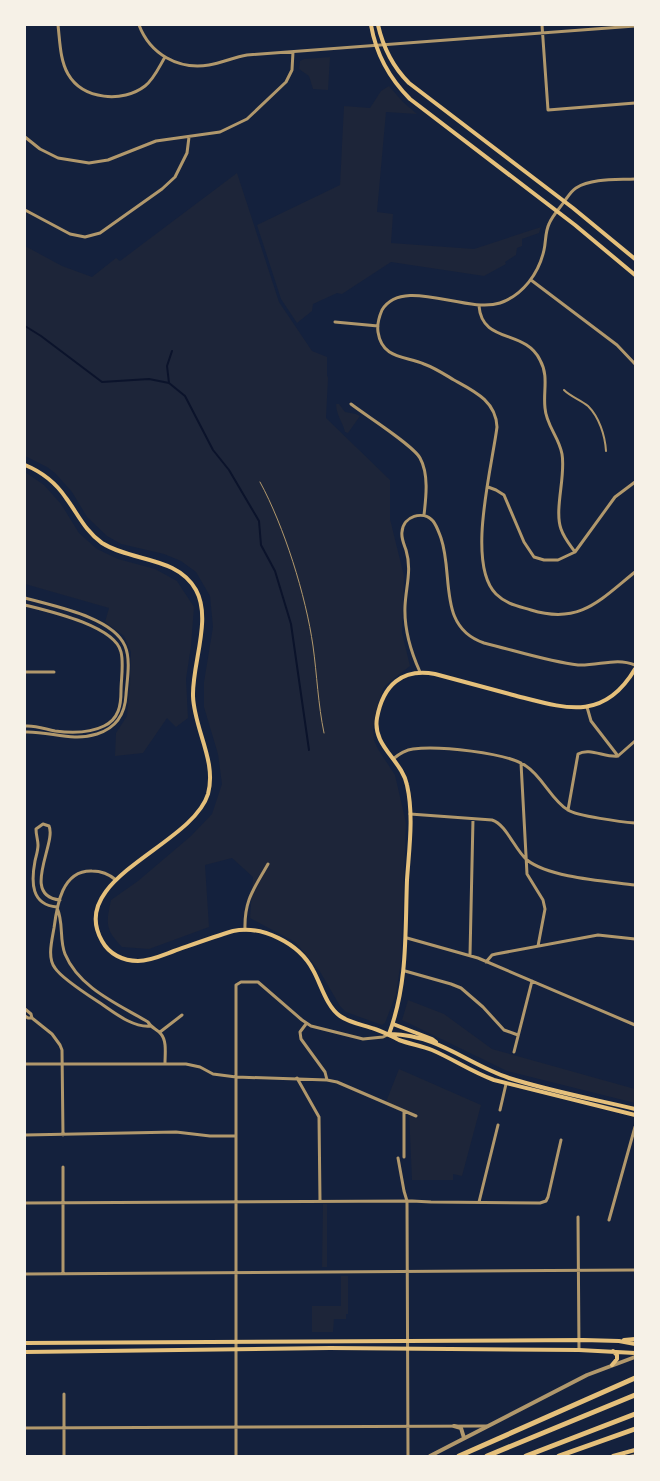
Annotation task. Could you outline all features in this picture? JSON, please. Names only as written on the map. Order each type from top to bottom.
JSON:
[{"type":"highway","points":[[459,1456],[635,1378]]},
{"type":"highway","points":[[487,1456],[635,1395]]},
{"type":"highway","points":[[526,1456],[635,1414]]},
{"type":"highway","points":[[559,1456],[635,1430]]},
{"type":"main road","points":[[371,25],[376,46],[388,72],[399,88],[410,99],[557,211],[635,275]]},
{"type":"main road","points":[[378,25],[384,45],[397,69],[416,89],[565,202],[635,259]]},
{"type":"main road","points":[[25,465],[39,472],[53,483],[66,497],[85,527],[103,543],[118,551],[170,566],[185,576],[195,589],[202,606],[202,623],[193,683],[193,701],[209,765],[210,777],[207,795],[203,806],[192,820],[107,888],[97,912],[97,922],[99,934],[110,952],[131,961],[143,961],[233,931],[258,931],[278,938],[292,946],[312,967],[332,1008],[338,1015],[400,1040],[434,1051],[483,1076],[506,1084],[635,1115]]},
{"type":"main road","points":[[389,1034],[405,971],[410,814],[406,780],[400,768],[381,744],[377,730],[377,717],[388,689],[397,680],[408,674],[420,672],[435,674],[552,705],[568,708],[587,707],[602,702],[620,690],[635,669]]},
{"type":"main road","points":[[393,1024],[432,1039],[486,1069],[508,1078],[635,1109]]},
{"type":"main road","points":[[389,1034],[403,1034],[438,1043]]},
{"type":"main road","points":[[25,1343],[620,1341],[635,1339]]},
{"type":"main road","points":[[620,1341],[635,1344]]},
{"type":"main road","points":[[25,1352],[330,1348],[579,1350],[635,1353]]},
{"type":"main road","points":[[612,1365],[617,1359],[613,1351]]},
{"type":"main road","points":[[613,1456],[635,1450]]},
{"type":"street","points":[[58,25],[62,57],[68,74],[81,88],[97,95],[120,96],[137,91],[149,82],[165,57]]},
{"type":"street","points":[[139,25],[147,40],[165,57],[180,64],[198,66],[247,55],[635,26]]},
{"type":"street","points":[[542,25],[548,110],[635,104]]},
{"type":"street","points":[[25,137],[40,149],[58,158],[90,163],[108,160],[156,141],[220,132],[247,119],[286,82],[292,70],[293,52]]},
{"type":"street","points":[[25,210],[70,234],[85,237],[100,233],[175,178],[187,154],[188,137]]},
{"type":"street","points":[[635,179],[594,182],[575,188],[549,223],[543,256],[531,280],[509,299],[493,305],[479,306],[417,295],[403,295],[385,306],[381,312],[378,326],[383,345],[392,354],[429,366],[477,393],[489,403],[495,415],[496,427],[482,533],[483,567],[486,580],[495,593],[510,604],[551,615],[579,612],[594,605],[635,572]]},
{"type":"street","points":[[531,280],[617,345],[635,364]]},
{"type":"street","points":[[479,306],[481,318],[488,328],[524,343],[532,348],[541,361],[546,375],[546,415],[561,448],[563,458],[560,507],[561,528],[575,552]]},
{"type":"street","points":[[335,322],[378,326]]},
{"type":"street","points":[[564,390],[570,396],[587,405],[598,419],[606,441],[606,451]]},
{"type":"street","points":[[351,404],[410,447],[420,458],[425,481],[426,499],[424,515]]},
{"type":"street","points":[[488,487],[504,495],[524,542],[534,557],[544,560],[558,560],[575,552],[611,502],[635,482]]},
{"type":"street","points":[[420,672],[406,625],[405,605],[410,564],[402,534],[404,524],[409,519],[419,515],[424,515],[434,522],[444,547],[452,614],[460,627],[470,637],[484,643],[576,664],[595,665],[620,660],[635,665]]},
{"type":"street","points":[[25,598],[87,616],[111,630],[125,645],[128,659],[126,701],[123,713],[115,720],[98,729],[78,732],[25,726]]},
{"type":"street","points":[[25,605],[74,618],[107,635],[120,648],[122,659],[121,704],[112,727],[98,734],[67,738],[25,732]]},
{"type":"street","points":[[25,672],[54,672]]},
{"type":"street","points":[[587,707],[591,721],[618,756]]},
{"type":"street","points":[[568,810],[578,754],[584,751],[618,756],[635,741]]},
{"type":"street","points":[[393,759],[407,750],[430,749],[481,753],[510,759],[521,763],[533,771],[568,810],[635,824]]},
{"type":"street","points":[[521,763],[527,874],[543,900],[545,909],[538,946]]},
{"type":"street","points":[[410,814],[496,821],[527,860],[553,872],[635,886]]},
{"type":"street","points":[[470,955],[473,818]]},
{"type":"street","points":[[57,907],[42,904],[38,900],[34,886],[34,869],[38,844],[36,829],[43,824],[49,826],[51,832],[43,862],[42,884],[48,896],[60,900]]},
{"type":"street","points":[[245,930],[248,900],[268,864]]},
{"type":"street","points":[[116,880],[106,873],[94,870],[78,873],[68,882],[57,907],[51,951],[52,964],[55,970],[116,1014],[137,1025],[151,1026]]},
{"type":"street","points":[[57,907],[61,920],[62,945],[79,977],[95,990],[148,1022],[160,1032],[164,1040],[165,1063]]},
{"type":"street","points":[[486,962],[492,955],[496,954],[598,935],[635,939]]},
{"type":"street","points":[[407,938],[470,955],[635,1025]]},
{"type":"street","points":[[405,971],[462,988],[504,1030],[518,1035]]},
{"type":"street","points":[[514,1052],[532,982]]},
{"type":"street","points":[[236,1456],[235,988],[237,983],[260,983],[306,1024],[363,1039],[383,1037],[389,1034]]},
{"type":"street","points":[[25,1009],[31,1014],[32,1018],[57,1039],[62,1050],[63,1135]]},
{"type":"street","points":[[160,1032],[182,1015]]},
{"type":"street","points":[[25,1016],[32,1018]]},
{"type":"street","points":[[306,1024],[300,1032],[301,1039],[325,1072],[327,1080]]},
{"type":"street","points":[[25,1064],[165,1063],[194,1065],[214,1074],[236,1077],[327,1080],[337,1082],[416,1116]]},
{"type":"street","points":[[297,1078],[320,1117],[320,1201]]},
{"type":"street","points":[[500,1110],[506,1084]]},
{"type":"street","points":[[404,1111],[404,1157]]},
{"type":"street","points":[[479,1203],[498,1125]]},
{"type":"street","points":[[609,1220],[635,1127]]},
{"type":"street","points":[[25,1135],[176,1132],[210,1136],[236,1136]]},
{"type":"street","points":[[25,1203],[540,1202],[546,1201],[548,1197],[561,1140]]},
{"type":"street","points":[[398,1158],[407,1201],[408,1456]]},
{"type":"street","points":[[63,1167],[64,1273]]},
{"type":"street","points":[[578,1217],[579,1350]]},
{"type":"street","points":[[25,1274],[635,1270]]},
{"type":"street","points":[[430,1456],[586,1375],[635,1357]]},
{"type":"street","points":[[64,1394],[64,1456]]},
{"type":"street","points":[[454,1426],[461,1428],[464,1438]]},
{"type":"street","points":[[25,1428],[486,1426]]},
{"type":"lane","points":[[260,482],[268,496],[281,530],[301,594],[312,644],[324,733]]},
{"type":"shaded area","points":[[330,57],[328,90],[313,89],[309,76],[299,69],[300,61]]},
{"type":"shaded area","points":[[389,86],[417,114],[386,112],[377,212],[393,214],[391,243],[474,249],[541,227],[539,233],[522,239],[522,246],[517,248],[516,255],[505,262],[506,264],[484,276],[391,262],[342,294],[337,293],[313,304],[312,311],[297,323],[281,299],[257,225],[340,185],[344,106],[370,108],[381,91]]},
{"type":"shaded area","points":[[237,173],[279,302],[312,351],[327,357],[326,418],[390,480],[390,519],[404,576],[402,633],[410,666],[383,689],[373,727],[374,740],[378,749],[395,775],[406,823],[401,961],[396,994],[385,1023],[382,1025],[346,1012],[340,1006],[319,970],[295,942],[250,918],[253,877],[232,858],[205,865],[209,927],[149,949],[122,947],[112,936],[108,926],[111,900],[138,881],[191,836],[212,814],[222,784],[218,754],[204,707],[204,682],[213,627],[210,596],[196,572],[181,561],[164,554],[121,544],[107,536],[87,517],[72,492],[55,473],[25,456],[25,246],[62,266],[92,277],[116,258],[120,261]]},
{"type":"shaded area","points":[[336,404],[339,404],[345,412],[360,416],[348,433],[345,432]]},
{"type":"shaded area","points":[[25,472],[44,485],[61,504],[79,533],[97,549],[118,559],[155,569],[177,581],[194,607],[186,679],[188,718],[176,727],[167,718],[143,753],[115,756],[116,733],[127,716],[131,652],[124,636],[105,622],[109,608],[25,584]]},
{"type":"shaded area","points":[[408,1000],[444,1014],[492,1049],[635,1089],[635,1103],[507,1071],[402,1020]]},
{"type":"shaded area","points":[[399,1069],[481,1105],[462,1176],[453,1174],[453,1180],[412,1180],[409,1112],[386,1102]]},
{"type":"shaded area","points":[[323,1204],[327,1204],[327,1267],[322,1267]]},
{"type":"shaded area","points":[[341,1276],[348,1276],[348,1314],[346,1314],[346,1319],[334,1319],[333,1332],[312,1332],[312,1306],[341,1306]]},
{"type":"waterway","points":[[25,326],[102,382],[149,379],[169,383],[185,396],[213,450],[229,470],[259,521],[261,545],[275,571],[291,624],[309,750]]},
{"type":"waterway","points":[[169,383],[167,366],[172,351]]},
{"type":"tram line","points":[[628,1456],[635,1454]]}]
